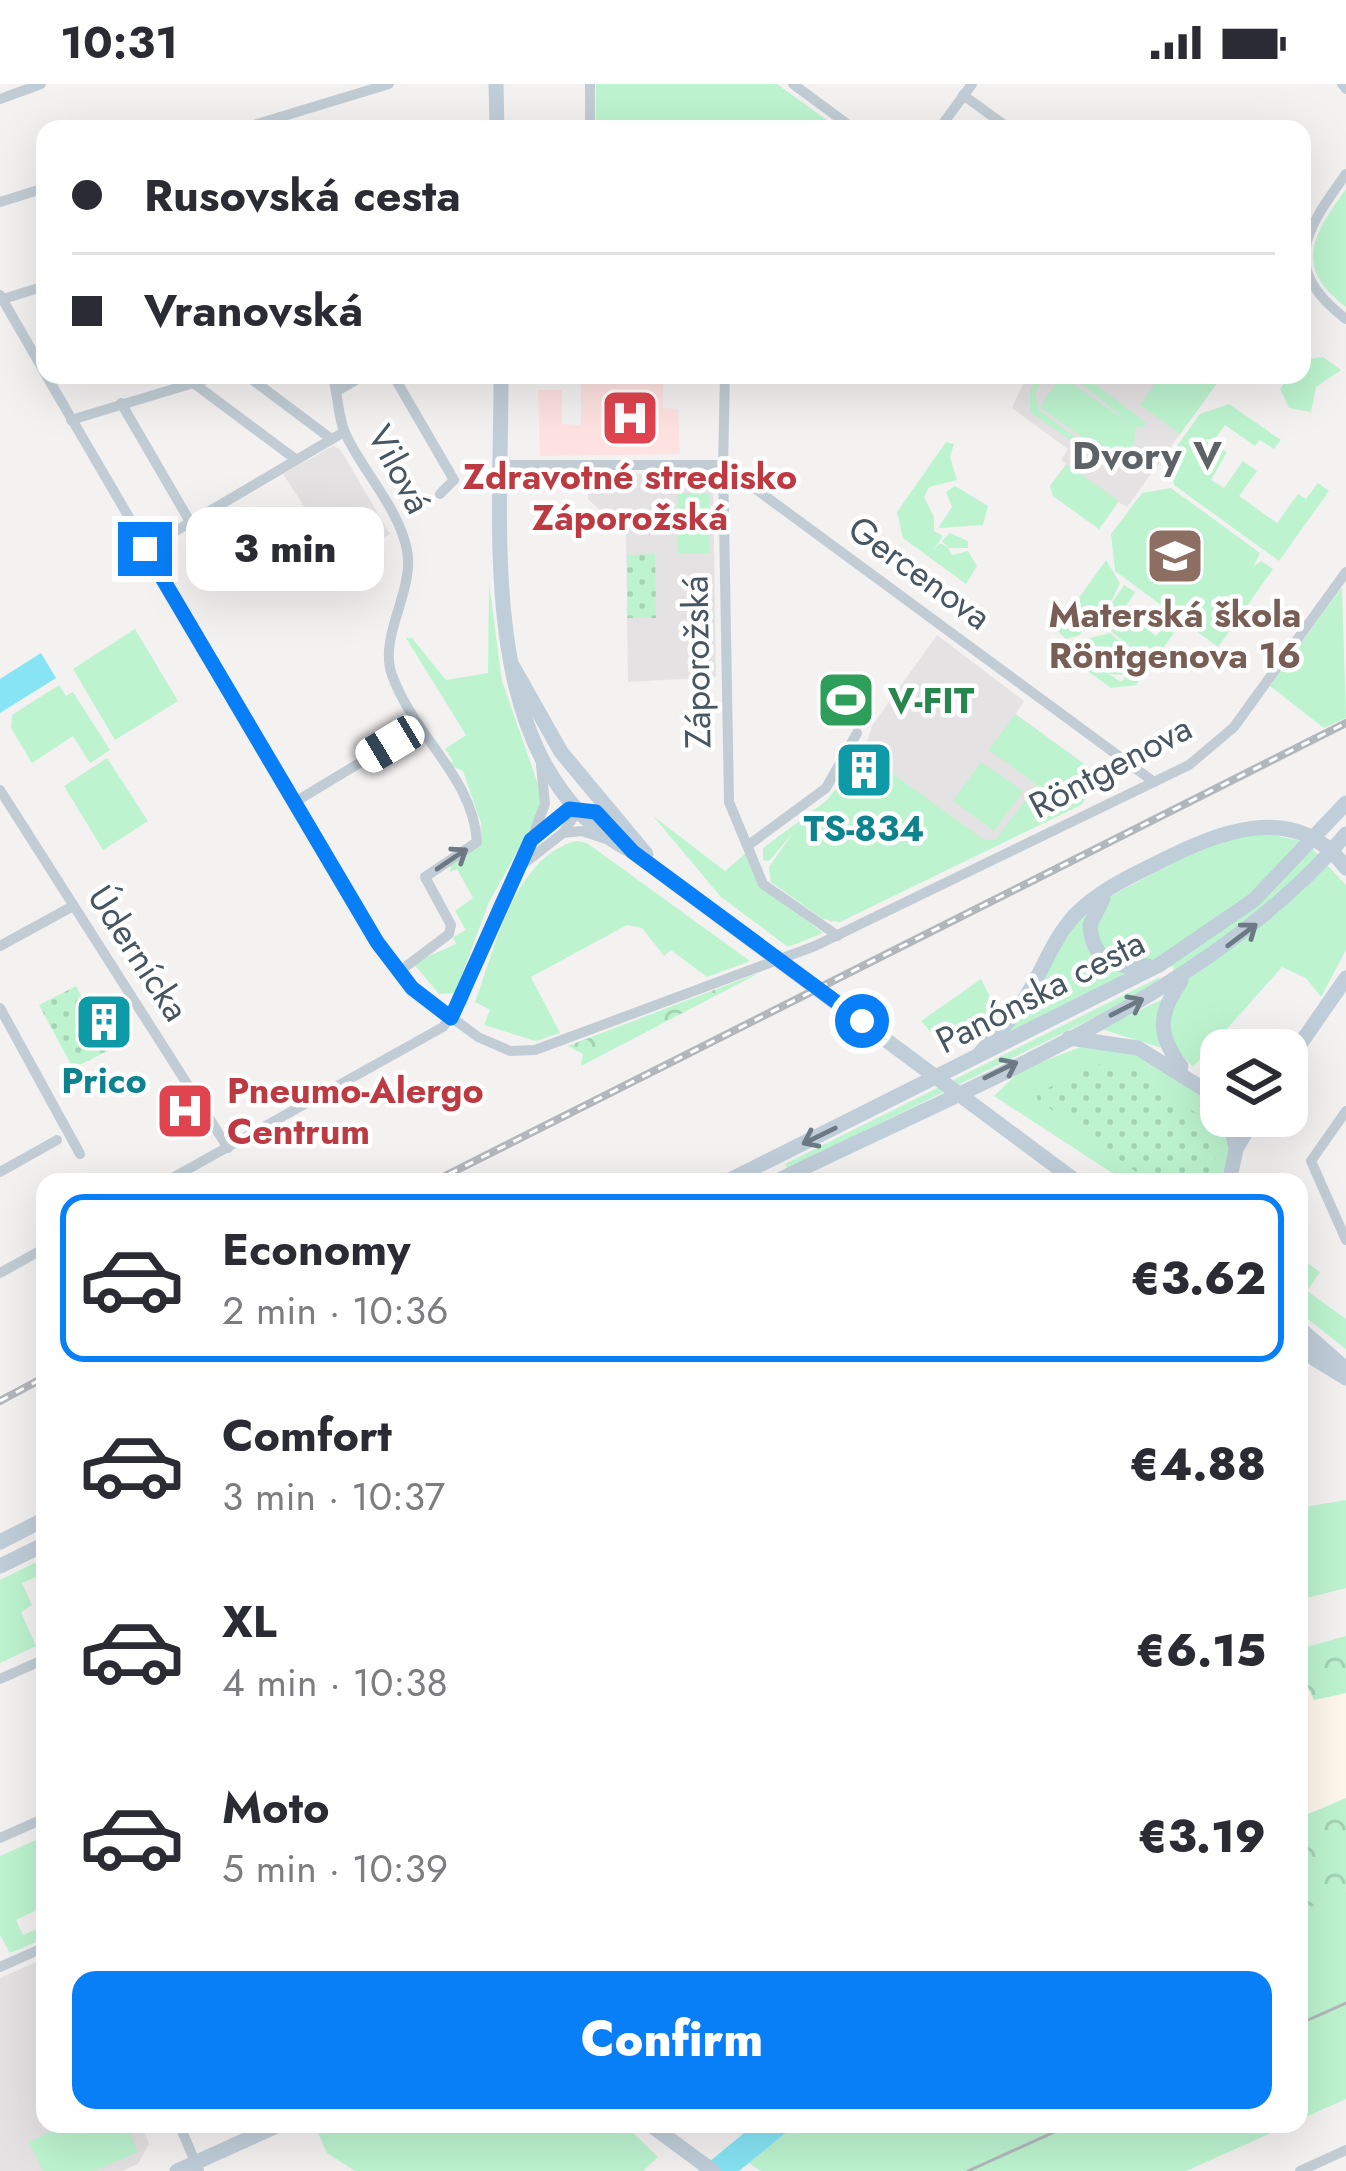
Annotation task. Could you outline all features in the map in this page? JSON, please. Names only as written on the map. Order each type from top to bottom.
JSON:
[{"type":"street","points":[[0,99],[41,84]]},
{"type":"street","points":[[271,120],[389,84]]},
{"type":"street","points":[[496,84],[499,120]]},
{"type":"street","points":[[590,84],[590,120]]},
{"type":"street","points":[[793,84],[842,120]]},
{"type":"street","points":[[946,120],[968,90],[1000,120]]},
{"type":"street","points":[[1311,227],[1346,174]]},
{"type":"street","points":[[0,202],[36,191]]},
{"type":"street","points":[[1,297],[36,288]]},
{"type":"street","points":[[1311,292],[1346,319]]},
{"type":"street","name":"Röntgenova","points":[[1,297],[36,357]]},
{"type":"street","name":"Röntgenova","points":[[51,384],[377,942],[400,971],[451,1018],[501,1048],[535,1050],[838,936],[1193,763],[1229,734],[1346,572]]},
{"type":"street","points":[[70,420],[185,384]]},
{"type":"street","points":[[195,384],[294,458]]},
{"type":"street","points":[[258,384],[330,438]]},
{"type":"street","name":"Vilová","points":[[335,384],[344,432],[405,543],[404,589],[389,664],[443,767],[461,778],[476,818],[477,842],[425,878],[452,925],[449,934],[400,971]]},
{"type":"street","points":[[338,391],[350,384]]},
{"type":"street","points":[[398,384],[454,480],[440,494]]},
{"type":"street","points":[[501,384],[505,621],[511,681],[536,745],[579,809],[606,839]]},
{"type":"street","points":[[502,465],[723,466],[725,384]]},
{"type":"street","points":[[121,403],[189,520]]},
{"type":"street","points":[[145,549],[344,432]]},
{"type":"street","name":"Gercenova","points":[[723,466],[1154,782]]},
{"type":"street","name":"Záporožská","points":[[723,466],[729,802],[750,844]]},
{"type":"street","points":[[512,665],[545,728],[579,778],[668,879]]},
{"type":"street","points":[[295,802],[419,727]]},
{"type":"street","points":[[838,936],[766,888],[750,844],[826,788],[857,733]]},
{"type":"street","points":[[182,1173],[435,1034],[451,1018],[545,804],[536,745]]},
{"type":"street","points":[[519,868],[563,833],[579,809],[584,797],[579,778]]},
{"type":"street","name":"Údernícka","points":[[0,790],[228,1148]]},
{"type":"street","name":"Panónska cesta","points":[[744,1173],[1159,965],[1237,914],[1280,876],[1346,803]]},
{"type":"street","points":[[531,840],[569,809],[596,812],[633,852],[668,879],[1066,1173]]},
{"type":"street","points":[[974,1060],[1024,1000],[1068,923],[1118,884],[1207,840],[1263,826],[1310,836],[1346,868]]},
{"type":"street","points":[[563,833],[583,831],[633,852]]},
{"type":"street","name":"Panónska cesta","points":[[793,1173],[1186,973],[1251,928],[1346,834]]},
{"type":"street","points":[[1118,884],[1093,912],[1094,945],[1120,967],[1159,965]]},
{"type":"street","points":[[0,946],[73,906]]},
{"type":"street","points":[[1186,973],[1167,1003],[1161,1029],[1190,1077]]},
{"type":"street","points":[[1308,1033],[1346,978]]},
{"type":"street","points":[[0,1008],[80,1154]]},
{"type":"street","points":[[1066,1038],[1122,1042],[1200,1084]]},
{"type":"street","points":[[1346,1111],[1311,1161],[1346,1240]]},
{"type":"street","points":[[1003,1124],[1078,1173]]},
{"type":"street","points":[[1233,1137],[1236,1149]]},
{"type":"street","points":[[1231,1173],[1242,1137]]},
{"type":"street","points":[[1241,1173],[1248,1137]]},
{"type":"street","points":[[0,1172],[57,1140]]},
{"type":"street","points":[[0,1273],[36,1253]]},
{"type":"street","points":[[1308,1337],[1346,1373]]},
{"type":"street","points":[[1308,1354],[1346,1373]]},
{"type":"street","points":[[0,1542],[36,1524]]},
{"type":"street","points":[[0,1566],[36,1548]]},
{"type":"street","points":[[0,1679],[36,1663]]},
{"type":"street","points":[[0,1838],[36,1822]]},
{"type":"street","points":[[0,1967],[36,1951]]},
{"type":"street","points":[[183,2133],[197,2167]]},
{"type":"street","points":[[177,2171],[197,2167],[263,2133]]},
{"type":"street","points":[[662,2133],[713,2171]]},
{"type":"street","points":[[1300,2171],[1346,2150]]},
{"type":"shaded area","name":"Zdravotné stredisko Záporožská","points":[[581,384],[663,384],[663,408],[678,409],[680,454],[540,456],[538,390],[562,390],[562,424],[581,425]]},
{"type":"shaded area","points":[[1023,384],[1216,384],[1127,507],[1118,502],[1099,529],[1053,496],[1050,486],[1066,464],[1061,460],[1068,449],[1012,408]]},
{"type":"shaded area","points":[[333,446],[340,449],[390,534],[341,562],[283,474]]},
{"type":"shaded area","points":[[713,473],[716,677],[628,682],[626,534],[588,499],[590,474]]},
{"type":"shaded area","points":[[937,635],[1024,701],[1016,714],[1102,777],[1081,805],[831,922],[771,882],[769,867],[794,833],[836,799],[872,748],[867,742],[872,726]]},
{"type":"shaded area","points":[[1308,1687],[1314,1700],[1346,1693],[1346,1798],[1308,1814]]},
{"type":"shaded area","points":[[36,1962],[36,2133],[144,2133],[149,2143],[138,2164],[122,2171],[0,2171],[0,1978]]},
{"type":"green space","points":[[596,84],[777,84],[827,120],[596,120]]},
{"type":"green space","points":[[1346,189],[1346,307],[1319,278],[1313,251],[1324,222]]},
{"type":"green space","points":[[1323,357],[1341,370],[1316,387],[1311,412],[1289,408],[1280,389],[1284,384],[1311,384],[1311,359]]},
{"type":"green space","points":[[1040,384],[1035,392],[1039,410],[1098,454],[1110,457],[1040,407],[1056,384],[1073,384],[1131,424],[1082,384],[1095,384],[1147,423],[1142,428],[1137,425],[1133,450],[1115,461],[1097,458],[1030,412],[1030,391]]},
{"type":"green space","points":[[1155,384],[1216,384],[1180,434],[1140,405]]},
{"type":"green space","points":[[1229,404],[1281,440],[1274,449],[1260,440],[1255,446],[1225,425],[1215,439],[1205,439],[1217,453],[1221,448],[1227,452],[1211,480],[1224,488],[1243,461],[1257,471],[1239,496],[1277,523],[1298,494],[1306,499],[1318,483],[1329,491],[1279,561],[1174,485],[1169,457],[1200,414]]},
{"type":"green space","points":[[946,442],[954,444],[950,457],[957,480],[929,487],[924,497],[934,517],[934,531],[943,536],[933,550],[940,543],[948,547],[942,541],[950,533],[968,541],[968,548],[948,548],[952,555],[968,551],[977,566],[966,584],[903,538],[897,512]]},
{"type":"green space","points":[[1067,464],[1119,501],[1099,529],[1053,496],[1050,486]]},
{"type":"green space","points":[[955,486],[988,506],[983,525],[938,528],[952,507],[946,492]]},
{"type":"green space","name":"Materská škola Röntgenova 16","points":[[1171,488],[1260,553],[1253,567],[1261,561],[1273,569],[1218,647],[1115,571],[1111,534],[1142,493]]},
{"type":"green space","points":[[677,493],[709,493],[709,553],[677,553]]},
{"type":"green space","points":[[655,554],[656,618],[627,618],[627,555]]},
{"type":"green space","points":[[1106,560],[1120,583],[1107,611],[1093,614],[1080,635],[1066,639],[1056,630]]},
{"type":"green space","points":[[489,583],[502,681],[541,793],[539,812],[489,902],[455,993],[439,994],[413,963],[456,944],[453,937],[466,930],[455,911],[473,898],[457,869],[450,872],[451,865],[480,846],[481,823],[463,771],[449,765],[453,761],[445,749],[466,735],[406,638],[412,638],[446,680],[488,673]]},
{"type":"green space","points":[[1124,585],[1135,592],[1123,611],[1156,636],[1165,626],[1174,633],[1136,685],[1111,688],[1079,665],[1083,657],[1121,682],[1135,667],[1137,654],[1151,653],[1136,652],[1111,631],[1112,603]]},
{"type":"green space","points":[[1342,587],[1346,718],[1324,728],[1270,686]]},
{"type":"green space","points":[[135,629],[178,701],[115,740],[73,669]]},
{"type":"green space","points":[[1110,633],[1135,654],[1131,669],[1121,675],[1110,674],[1068,644]]},
{"type":"green space","points":[[59,685],[66,696],[73,692],[110,750],[90,763],[73,736],[32,763],[11,728],[12,715]]},
{"type":"green space","points":[[1015,714],[1102,777],[1081,805],[840,922],[823,919],[771,882],[769,867],[793,833],[769,861],[763,860],[763,848],[826,801],[842,781],[837,792],[856,772],[877,786],[889,771],[983,839],[995,840],[1037,785],[989,750]]},
{"type":"green space","points":[[107,758],[148,821],[103,850],[64,786]]},
{"type":"green space","points":[[981,762],[1023,791],[994,831],[953,801]]},
{"type":"green space","points":[[653,816],[725,871],[747,852],[760,885],[823,933],[788,947],[721,897]]},
{"type":"green space","points":[[1259,832],[1306,842],[1346,885],[1346,950],[1321,997],[1306,978],[1282,967],[1227,1029],[1200,1029],[1200,1059],[1193,1067],[1172,1044],[1162,1048],[1101,1029],[1169,996],[1174,966],[1132,975],[997,1038],[1088,908],[1201,848]]},
{"type":"green space","points":[[576,841],[587,843],[750,961],[707,977],[671,950],[664,956],[642,928],[627,925],[531,977],[560,1033],[536,1041],[484,1025],[490,1010],[475,1002],[510,908],[537,865]]},
{"type":"green space","points":[[761,972],[581,1066],[583,1054],[568,1046]]},
{"type":"green space","points":[[1160,977],[1156,987],[788,1169],[785,1164]]},
{"type":"green space","points":[[981,979],[1000,1017],[941,1043],[921,1021]]},
{"type":"green space","points":[[76,986],[110,1050],[73,1068],[39,1005]]},
{"type":"green space","points":[[1086,1045],[1133,1050],[1200,1092],[1200,1137],[1228,1137],[1223,1173],[1112,1173],[994,1096],[1021,1070]]},
{"type":"green space","points":[[1108,1060],[1152,1077],[1200,1117],[1200,1137],[1218,1137],[1214,1173],[1138,1173],[1037,1099],[1037,1093]]},
{"type":"green space","points":[[1308,1263],[1320,1272],[1308,1290]]},
{"type":"green space","points":[[1308,1292],[1346,1319],[1346,1349],[1308,1319]]},
{"type":"green space","points":[[1346,1500],[1346,1588],[1308,1598],[1308,1506]]},
{"type":"green space","points":[[36,1562],[36,1577],[22,1583],[32,1605],[21,1612],[36,1646],[0,1663],[0,1580]]},
{"type":"green space","points":[[1346,1636],[1346,1693],[1314,1700],[1308,1688],[1308,1647]]},
{"type":"green space","points":[[1346,1798],[1346,1890],[1308,1909],[1308,1814]]},
{"type":"green space","points":[[36,1840],[36,1910],[16,1920],[23,1935],[36,1930],[36,1942],[10,1953],[0,1935],[0,1856]]},
{"type":"green space","points":[[1346,1890],[1346,2099],[1308,2116],[1308,1909]]},
{"type":"green space","points":[[49,2133],[130,2133],[138,2152],[94,2171],[43,2171],[29,2142]]},
{"type":"green space","points":[[318,2133],[633,2133],[658,2157],[643,2171],[355,2171],[327,2153]]},
{"type":"green space","points":[[786,2133],[1271,2133],[1186,2171],[761,2171],[749,2163]]},
{"type":"water","points":[[41,653],[56,678],[0,713],[0,679]]},
{"type":"water","points":[[744,2133],[786,2133],[739,2171],[698,2171]]},
{"type":"tram line","points":[[1308,2020],[1346,2003]]},
{"type":"tram line","points":[[968,2171],[1052,2133]]},
{"type":"railway","points":[[451,1173],[1346,723]]},
{"type":"railway","points":[[0,1401],[36,1382]]},
{"type":"place","name":"Zdravotné stredisko Záporožská","points":[[630,418]]},
{"type":"place","name":"Materská škola Röntgenova 16","points":[[1175,556]]},
{"type":"place","name":"V-FIT","points":[[846,700]]},
{"type":"place","name":"TS-834","points":[[864,770]]},
{"type":"place","name":"Prico","points":[[104,1022]]},
{"type":"place","name":"Pneumo-Alergo Centrum","points":[[185,1111]]},
{"type":"district","name":"Dvory V","points":[[1147,455]]},
{"type":"route","points":[[145,549],[377,942],[412,988],[451,1018],[465,996],[498,907],[531,840],[569,809],[579,809],[596,812],[633,852],[862,1021]]}]
